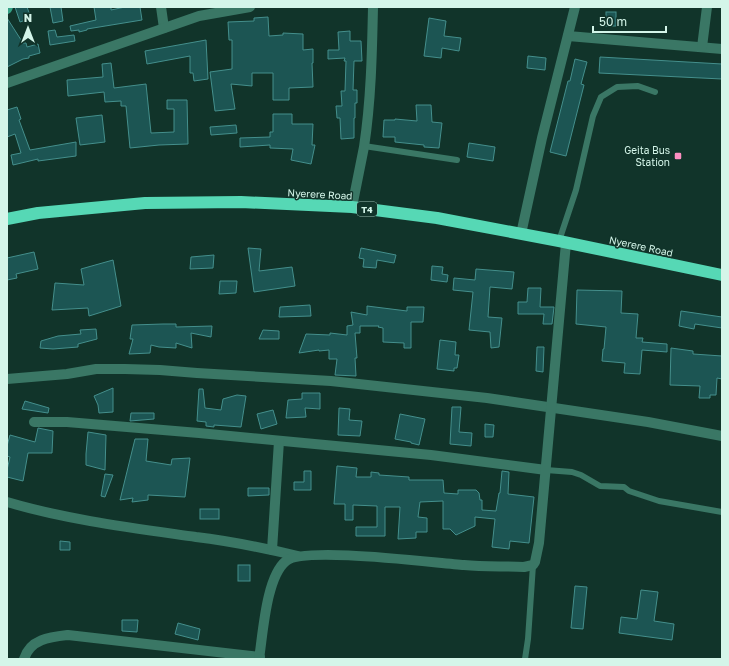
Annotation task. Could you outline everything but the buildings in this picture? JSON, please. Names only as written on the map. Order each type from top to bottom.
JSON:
[{"type":"highway","name":"Nyerere Road","points":[[7,219],[38,213],[145,203],[242,202],[352,207],[437,218],[722,275]]},
{"type":"street","points":[[162,7],[164,28]]},
{"type":"street","points":[[7,83],[200,16],[250,7]]},
{"type":"street","points":[[352,207],[364,146],[372,55],[373,7]]},
{"type":"street","points":[[521,234],[542,138],[575,7]]},
{"type":"street","points":[[702,47],[707,7]]},
{"type":"street","points":[[568,36],[722,49]]},
{"type":"street","points":[[24,659],[25,654],[32,645],[48,637],[68,635],[259,658],[268,603],[274,580],[279,569],[287,560],[298,556],[314,554],[465,565],[524,567],[533,565],[536,559],[539,543],[546,470],[562,242]]},
{"type":"street","points":[[7,379],[66,374],[96,369],[160,370],[331,381],[550,406],[722,436]]},
{"type":"street","points":[[34,422],[66,422],[181,431],[431,455],[546,470]]},
{"type":"street","points":[[272,550],[279,441]]},
{"type":"street","points":[[7,502],[26,508],[125,527],[196,537],[298,556]]},
{"type":"lane","points":[[562,242],[576,190],[592,116],[601,96],[617,87],[638,86],[655,92]]},
{"type":"lane","points":[[364,146],[457,160]]},
{"type":"lane","points":[[546,470],[560,470],[581,474],[600,486],[624,488],[659,501],[722,512]]},
{"type":"lane","points":[[525,659],[528,639],[533,565]]},
{"type":"place","name":"Geita Bus Station","points":[[678,156]]}]
